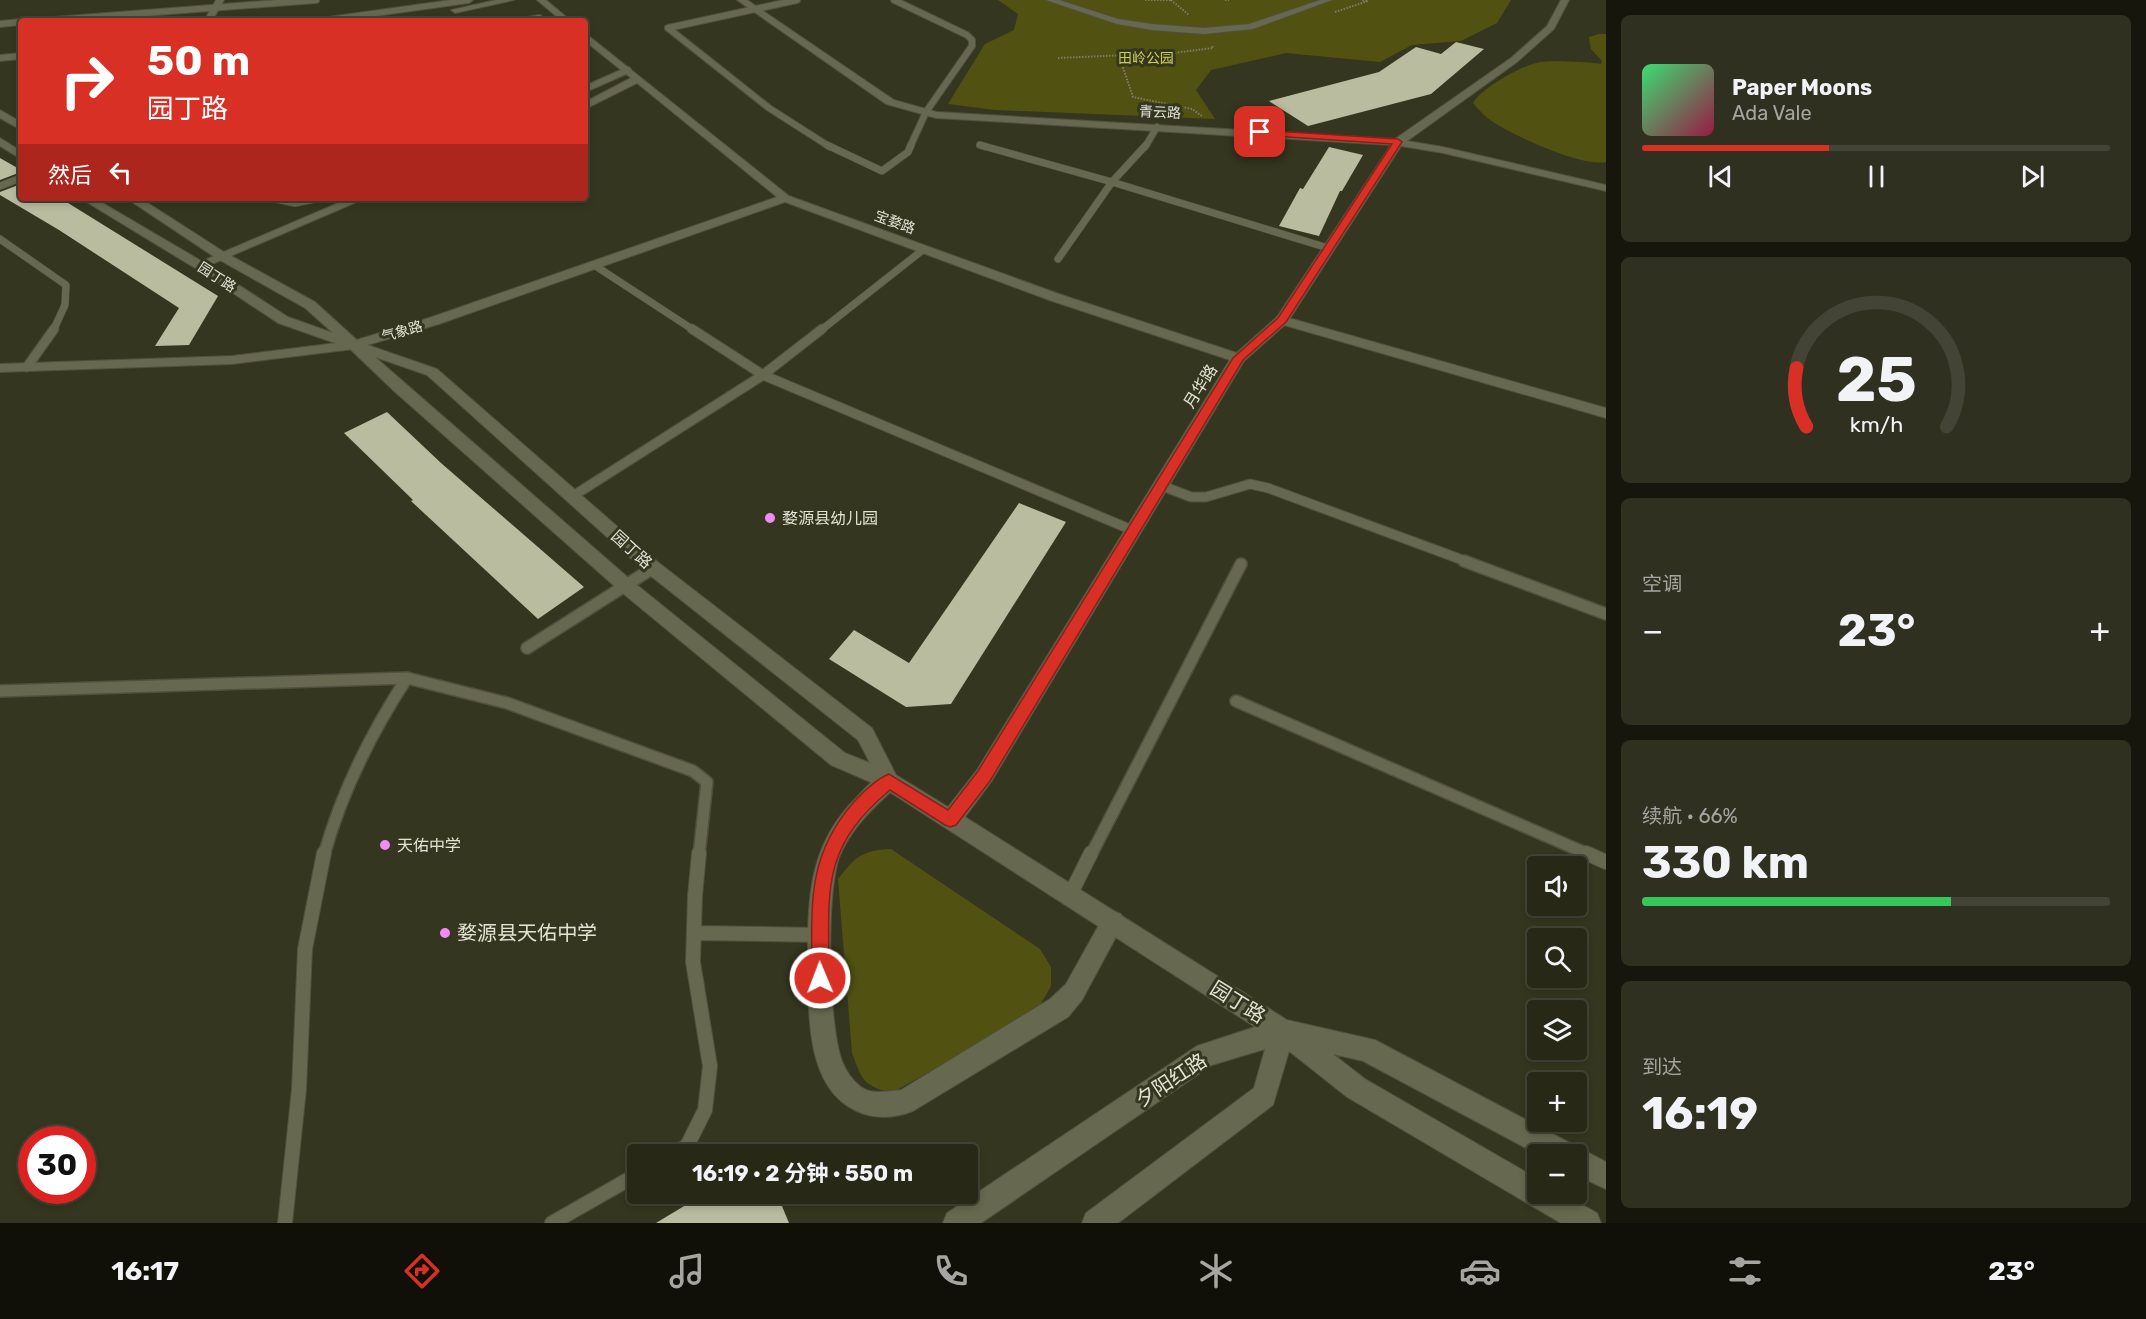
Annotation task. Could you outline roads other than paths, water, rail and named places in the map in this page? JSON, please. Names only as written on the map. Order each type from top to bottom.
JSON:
[{"type":"street","points":[[342,18],[469,0]]},
{"type":"street","points":[[411,18],[510,0]]},
{"type":"street","points":[[541,0],[563,18]]},
{"type":"street","name":"青云路","points":[[741,0],[890,102],[926,112],[1398,142],[1606,188]]},
{"type":"street","points":[[1050,0],[1117,21],[1152,27],[1204,31],[1250,27],[1328,0]]},
{"type":"street","name":"月华路","points":[[950,820],[984,776],[1238,358],[1282,320],[1398,142],[1514,60],[1551,27],[1565,0]]},
{"type":"street","points":[[210,18],[218,4]]},
{"type":"street","name":"宝婺路","points":[[588,38],[784,198],[1054,297],[1238,358]]},
{"type":"street","points":[[0,48],[18,46]]},
{"type":"street","points":[[0,58],[18,56]]},
{"type":"street","points":[[588,104],[638,79]]},
{"type":"street","points":[[0,113],[18,125]]},
{"type":"street","points":[[0,141],[18,154]]},
{"type":"street","name":"气象路","points":[[0,368],[232,360],[354,345],[434,321],[784,198]]},
{"type":"street","name":"园丁路","points":[[91,201],[199,265],[283,320],[432,372],[653,568],[866,734],[889,781]]},
{"type":"street","name":"园丁路","points":[[137,201],[220,255],[310,305],[399,388],[626,586],[838,759],[889,781],[1283,1031],[1356,1088],[1587,1223]]},
{"type":"street","points":[[199,265],[353,201]]},
{"type":"street","points":[[1282,320],[1606,413]]},
{"type":"street","points":[[889,781],[866,800],[843,827],[828,859],[820,891],[821,1021],[831,1070],[840,1086],[862,1102],[884,1107],[904,1101],[1059,1008],[1074,992],[1113,922]]},
{"type":"street","points":[[1096,1223],[1264,1096],[1283,1031],[1366,1049],[1545,1144]]},
{"type":"street","name":"夕阳红路","points":[[957,1223],[1206,1055],[1283,1031]]},
{"type":"street","points":[[1587,1166],[1606,1176]]},
{"type":"lane","points":[[72,18],[218,4],[316,0]]},
{"type":"lane","points":[[797,0],[668,28],[725,77],[809,134],[882,171],[908,152],[926,112],[972,46],[972,39],[894,0]]},
{"type":"lane","points":[[0,24],[18,22]]},
{"type":"lane","points":[[588,88],[628,70]]},
{"type":"lane","points":[[1058,259],[1112,182],[1151,140],[1157,127]]},
{"type":"lane","points":[[980,145],[1112,182],[1328,248]]},
{"type":"lane","points":[[0,186],[18,179]]},
{"type":"lane","points":[[278,201],[295,204],[308,201]]},
{"type":"lane","points":[[0,239],[66,285],[68,292],[57,324],[27,367]]},
{"type":"lane","points":[[573,496],[763,375],[924,249]]},
{"type":"lane","points":[[594,265],[763,375],[1132,530]]},
{"type":"lane","points":[[1160,485],[1191,497],[1206,497],[1250,484],[1268,488],[1606,614]]},
{"type":"lane","points":[[1070,895],[1241,564]]},
{"type":"lane","points":[[527,648],[653,568]]},
{"type":"lane","points":[[0,691],[407,678],[507,703],[693,771],[707,782],[695,896],[693,962],[710,1066],[705,1110],[688,1144]]},
{"type":"lane","points":[[285,1223],[299,1089],[305,949],[323,858],[336,812],[361,757],[382,716],[407,678]]},
{"type":"lane","points":[[1236,701],[1606,862]]},
{"type":"lane","points":[[694,933],[820,935]]},
{"type":"lane","points":[[552,1223],[627,1180]]},
{"type":"place","name":"婺源县幼儿园","points":[[770,518]]},
{"type":"place","name":"天佑中学","points":[[385,845]]},
{"type":"place","name":"婺源县天佑中学","points":[[445,933]]},
{"type":"park label","name":"田岭公园","points":[[1146,58]]}]
